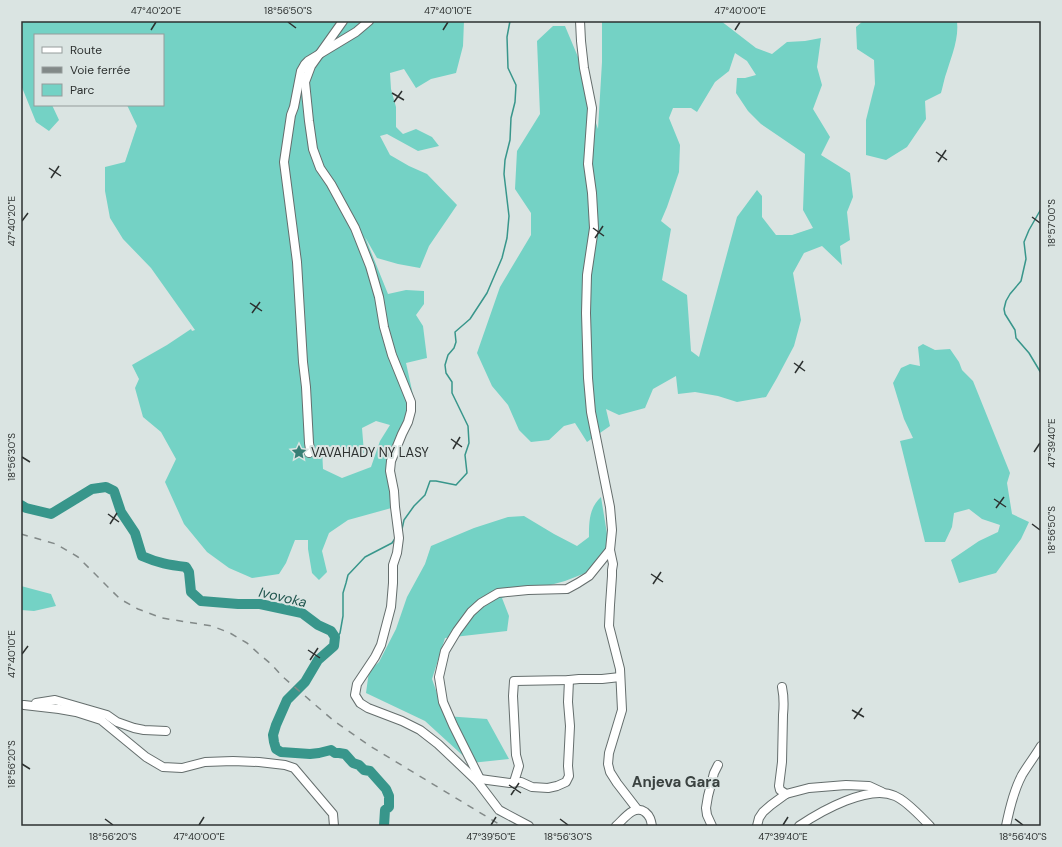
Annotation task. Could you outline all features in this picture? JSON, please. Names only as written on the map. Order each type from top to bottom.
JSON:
[{"type":"street","points":[[343,21],[311,66],[305,82],[313,149],[320,168],[331,184],[355,228],[370,266],[379,297],[384,327],[392,355],[411,402],[411,411],[408,422],[391,461],[390,471],[394,491],[398,534],[397,553],[393,565],[391,607],[381,645],[357,684],[355,695],[360,703],[368,708],[402,721],[420,730],[479,780],[521,782],[532,787],[548,788],[566,782],[569,776],[569,680]]},
{"type":"street","points":[[309,453],[310,449],[308,443],[306,387],[297,262],[284,162],[301,71],[305,64],[356,32],[369,21]]},
{"type":"street","points":[[580,21],[584,68],[592,108],[588,164],[592,193],[594,228],[587,275],[586,314],[588,378],[591,412],[610,507],[612,530],[610,550],[613,564],[609,626],[620,669],[622,710],[609,753],[608,764],[610,772],[617,783],[638,809],[648,814],[652,826]]},
{"type":"street","points":[[529,826],[499,810],[479,780],[443,702],[439,678],[445,651],[471,612],[481,603],[498,593],[528,590],[567,589],[589,576],[610,550]]},
{"type":"street","points":[[514,782],[519,766],[516,755],[513,696],[514,681],[602,679],[620,677]]},
{"type":"street","points":[[782,687],[784,708],[782,762],[779,786],[780,790],[786,794]]},
{"type":"street","points":[[23,706],[55,700],[107,716],[117,722],[134,728],[166,731]]},
{"type":"street","points":[[23,706],[76,712],[102,720],[146,757],[163,767],[182,768],[205,762],[233,761],[262,762],[285,765],[294,768],[333,814],[334,826]]},
{"type":"street","points":[[1006,826],[1022,775],[1041,746]]},
{"type":"street","points":[[712,826],[707,815],[706,808],[714,773],[718,765]]},
{"type":"street","points":[[757,826],[759,818],[763,812],[786,794],[809,788],[846,785],[869,786],[885,794]]},
{"type":"street","points":[[799,826],[815,816],[850,799],[869,794],[885,794],[895,796],[930,826]]},
{"type":"street","points":[[616,826],[628,814],[638,809]]},
{"type":"green space","points":[[21,21],[464,21],[463,46],[456,73],[431,79],[416,88],[404,69],[390,73],[391,89],[396,107],[396,127],[403,134],[416,129],[432,137],[439,146],[418,151],[387,134],[380,136],[390,155],[427,174],[457,205],[429,246],[420,268],[377,258],[365,237],[388,294],[406,290],[424,291],[424,304],[416,315],[423,326],[427,358],[406,363],[415,404],[391,461],[395,507],[348,520],[329,533],[322,551],[327,572],[319,580],[312,573],[308,540],[295,540],[286,563],[279,574],[252,578],[229,568],[207,552],[184,524],[165,482],[176,459],[161,432],[143,417],[135,388],[139,379],[132,365],[191,329],[192,331],[195,330],[151,268],[123,239],[110,218],[105,191],[105,167],[125,162],[137,126],[127,106],[164,106],[164,34],[34,34],[34,106],[52,106],[59,120],[49,131],[36,122],[21,85]],"holes":[[[376,421],[390,425],[380,441],[371,467],[342,478],[323,469],[322,449],[332,446],[364,453],[362,428]]]},
{"type":"green space","points":[[602,21],[721,21],[756,48],[772,54],[787,42],[821,38],[817,67],[822,85],[813,109],[830,137],[821,155],[850,173],[853,197],[847,212],[850,240],[840,246],[842,265],[822,246],[804,253],[793,273],[801,320],[794,346],[766,397],[737,402],[718,396],[695,392],[678,394],[676,376],[653,389],[645,408],[619,415],[606,409],[610,426],[587,442],[575,423],[564,426],[549,440],[531,442],[519,430],[508,405],[492,386],[477,353],[500,287],[531,235],[531,213],[515,189],[517,151],[540,114],[537,41],[553,26],[565,26],[578,57],[590,106],[598,129],[602,62]],"holes":[[[735,53],[747,61],[756,75],[745,78],[737,78],[736,93],[748,111],[761,124],[805,154],[803,210],[813,228],[792,235],[776,235],[762,217],[762,196],[757,190],[737,217],[699,357],[691,351],[687,295],[662,280],[671,229],[661,221],[679,172],[680,145],[669,118],[673,108],[691,108],[697,112],[715,82],[729,71]]]},
{"type":"green space","points":[[863,21],[957,21],[956,40],[941,93],[925,101],[926,119],[907,147],[886,160],[866,155],[866,120],[875,84],[874,60],[857,49],[856,27]]},
{"type":"green space","points":[[923,344],[935,350],[950,349],[959,362],[962,370],[973,381],[1010,473],[1007,483],[1012,514],[1029,522],[1021,539],[996,573],[959,583],[951,560],[979,541],[998,532],[1000,525],[982,519],[969,509],[954,513],[952,527],[945,542],[925,542],[900,441],[913,438],[904,419],[893,383],[901,368],[910,364],[920,366],[918,347]]},
{"type":"green space","points":[[601,497],[609,546],[588,572],[565,581],[502,598],[509,616],[507,631],[445,638],[432,679],[445,716],[487,719],[509,759],[471,763],[425,721],[366,693],[369,671],[379,662],[396,629],[407,597],[425,564],[431,546],[474,528],[508,517],[524,516],[577,546],[589,537],[592,511],[597,501]]},
{"type":"green space","points":[[21,586],[51,594],[56,606],[34,611],[21,610]]},
{"type":"waterway","points":[[402,529],[404,520],[414,506],[425,495],[430,481],[456,485],[467,473],[465,455],[469,443],[468,426],[452,393],[452,382],[446,373],[445,365],[448,355],[454,348],[456,342],[455,332],[470,319],[487,293],[502,258],[507,238],[509,216],[504,174],[505,160],[510,140],[511,118],[515,102],[516,85],[508,68],[507,37],[510,21]]},
{"type":"waterway","points":[[1041,209],[1024,242],[1026,259],[1021,281],[1010,294],[1004,309],[1005,314],[1015,330],[1016,338],[1029,353],[1041,373]]},
{"type":"waterway","name":"Ivovoka","points":[[21,505],[26,508],[51,514],[92,489],[106,487],[114,491],[121,512],[135,533],[142,556],[164,563],[186,567],[189,572],[191,592],[201,601],[260,604],[302,613],[318,625],[331,631],[335,637],[334,646],[318,660],[305,682],[287,700],[276,725],[273,735],[274,742],[276,749],[281,752],[310,754],[331,750],[335,753],[345,754],[353,763],[359,765],[364,770],[370,771],[386,789],[389,796],[389,807],[385,810],[384,826]]},
{"type":"waterway","points":[[335,641],[340,633],[343,616],[343,593],[348,575],[365,557],[392,543],[396,537]]},
{"type":"railway","points":[[21,534],[56,544],[78,557],[120,599],[138,609],[162,618],[212,626],[230,633],[247,643],[271,664],[283,677],[334,721],[370,746],[502,826]]},
{"type":"place","name":"VAVAHADY NY LASY","points":[[299,452]]},
{"type":"district","name":"Anjeva Gara","points":[[676,782]]}]
